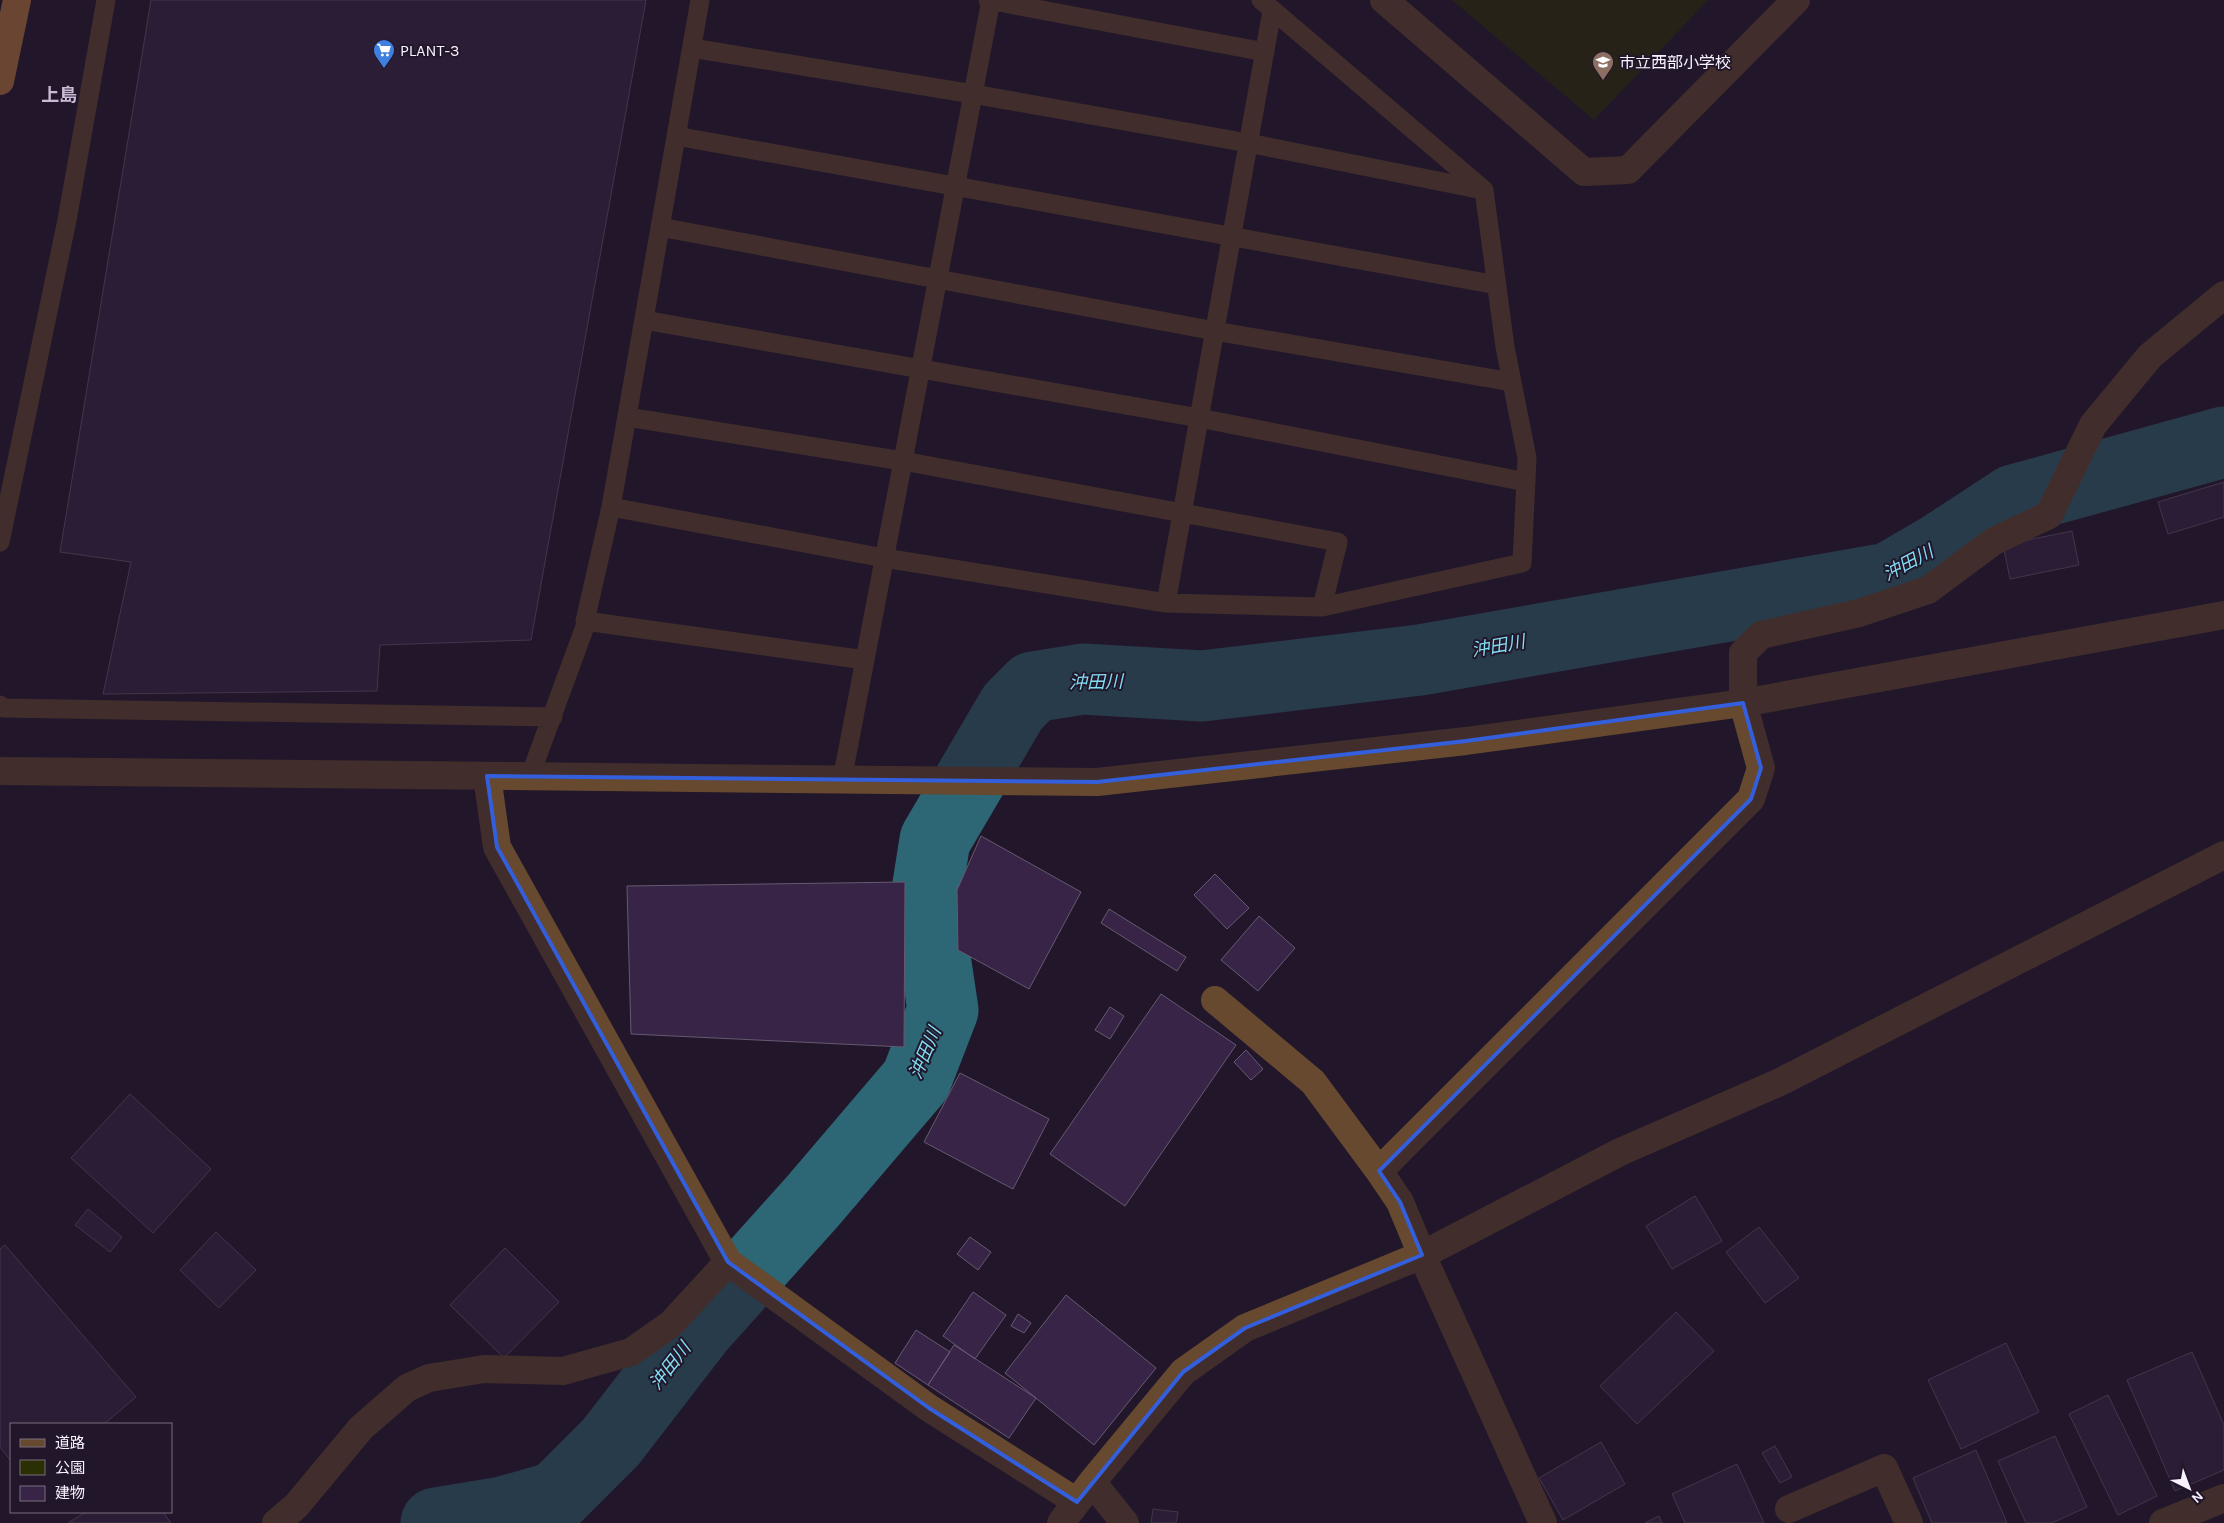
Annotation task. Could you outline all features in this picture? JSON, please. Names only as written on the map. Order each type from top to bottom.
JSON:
[{"type":"highway","points":[[0,81],[17,0]]},
{"type":"street","points":[[1384,0],[1584,172],[1628,170],[1796,0]]},
{"type":"street","points":[[1379,1171],[1751,799],[1761,768],[1743,703],[1743,653],[1761,635],[1859,614],[1928,590],[1994,541],[2049,515],[2093,424],[2150,356],[2224,295]]},
{"type":"street","points":[[0,771],[1097,782],[1466,741],[1743,703],[2224,615]]},
{"type":"street","points":[[487,776],[496,846],[728,1262],[929,1408],[1077,1502],[1125,1523]]},
{"type":"street","points":[[1077,1502],[1183,1372],[1245,1328],[1422,1255],[1620,1152],[1789,1078],[2224,855]]},
{"type":"street","points":[[1215,1000],[1313,1082],[1400,1202],[1543,1523]]},
{"type":"street","points":[[276,1523],[296,1506],[361,1428],[407,1388],[430,1378],[484,1369],[563,1372],[631,1352],[671,1324],[728,1262]]},
{"type":"street","points":[[1789,1509],[1884,1468],[1909,1523]]},
{"type":"street","points":[[2163,1523],[2224,1498]]},
{"type":"lane","points":[[0,542],[67,220],[106,0]]},
{"type":"lane","points":[[530,776],[587,621],[585,621],[611,507],[700,0]]},
{"type":"lane","points":[[842,780],[990,0],[1265,52]]},
{"type":"lane","points":[[1166,603],[1265,52],[1266,6]]},
{"type":"lane","points":[[611,507],[884,558],[1166,603],[1322,607],[1522,563],[1527,458],[1512,382],[1484,190],[1266,6]]},
{"type":"lane","points":[[692,48],[973,94],[1248,143],[1484,190]]},
{"type":"lane","points":[[676,136],[956,185],[1231,238],[1497,285]]},
{"type":"lane","points":[[660,228],[1215,331],[1512,382]]},
{"type":"lane","points":[[644,320],[921,367],[1199,418],[1526,482]]},
{"type":"lane","points":[[627,416],[903,462],[1338,542],[1322,607]]},
{"type":"lane","points":[[587,621],[865,660]]},
{"type":"lane","points":[[0,705],[3,708],[553,717]]},
{"type":"highlighted area","points":[[1743,703],[1761,768],[1751,799],[1379,1171],[1400,1202],[1422,1255],[1245,1328],[1183,1372],[1077,1502],[929,1408],[728,1262],[497,847],[487,776],[1097,782],[1466,741]]},
{"type":"green space","points":[[1452,0],[1708,0],[1594,120]]},
{"type":"building","points":[[151,0],[646,0],[531,640],[380,645],[377,691],[103,694],[131,562],[60,552]]},
{"type":"building","points":[[2224,482],[2224,517],[2168,534],[2158,502]]},
{"type":"building","points":[[2072,531],[2079,565],[2010,579],[2003,545]]},
{"type":"building","points":[[981,836],[1081,892],[1029,989],[958,950],[957,890]]},
{"type":"building","points":[[1215,874],[1249,908],[1227,929],[1194,895]]},
{"type":"building","points":[[905,882],[904,1047],[631,1034],[627,886]]},
{"type":"building","points":[[1109,909],[1186,957],[1177,971],[1101,923]]},
{"type":"building","points":[[1259,916],[1295,948],[1258,991],[1221,960]]},
{"type":"building","points":[[1161,994],[1236,1045],[1125,1206],[1050,1154]]},
{"type":"building","points":[[1110,1007],[1124,1016],[1110,1039],[1095,1030]]},
{"type":"building","points":[[1246,1050],[1263,1069],[1251,1080],[1234,1062]]},
{"type":"building","points":[[960,1073],[1049,1119],[1013,1189],[924,1142]]},
{"type":"building","points":[[130,1094],[211,1169],[153,1233],[71,1158]]},
{"type":"building","points":[[1695,1196],[1722,1241],[1672,1269],[1646,1226]]},
{"type":"building","points":[[88,1209],[122,1237],[110,1252],[75,1225]]},
{"type":"building","points":[[1759,1227],[1799,1278],[1765,1303],[1726,1252]]},
{"type":"building","points":[[216,1232],[256,1270],[219,1308],[180,1270]]},
{"type":"building","points":[[970,1237],[991,1252],[978,1270],[957,1254]]},
{"type":"building","points":[[5,1245],[136,1397],[105,1423],[10,1423],[10,1460],[0,1447],[0,1249]]},
{"type":"building","points":[[505,1248],[559,1302],[504,1358],[450,1305]]},
{"type":"building","points":[[973,1292],[1006,1315],[975,1359],[943,1336]]},
{"type":"building","points":[[1066,1295],[1156,1368],[1094,1445],[1005,1373]]},
{"type":"building","points":[[1676,1312],[1714,1351],[1637,1424],[1600,1386]]},
{"type":"building","points":[[1018,1314],[1031,1323],[1024,1333],[1011,1326]]},
{"type":"building","points":[[916,1330],[950,1352],[928,1385],[895,1363]]},
{"type":"building","points":[[2006,1343],[2039,1412],[1961,1449],[1928,1380]]},
{"type":"building","points":[[954,1345],[1036,1398],[1009,1438],[928,1385]]},
{"type":"building","points":[[2192,1352],[2224,1425],[2224,1470],[2175,1491],[2127,1380]]},
{"type":"building","points":[[2108,1395],[2157,1496],[2118,1515],[2069,1414]]},
{"type":"building","points":[[2055,1436],[2087,1507],[2052,1523],[2026,1523],[1998,1461]]},
{"type":"building","points":[[1601,1442],[1625,1484],[1563,1520],[1539,1478]]},
{"type":"building","points":[[1775,1446],[1792,1477],[1780,1483],[1762,1453]]},
{"type":"building","points":[[1976,1450],[2007,1523],[1932,1523],[1913,1478]]},
{"type":"building","points":[[1737,1464],[1764,1523],[1685,1523],[1672,1494]]},
{"type":"building","points":[[1153,1509],[1178,1512],[1176,1523],[1151,1523]]},
{"type":"building","points":[[84,1513],[164,1513],[171,1523],[68,1523]]},
{"type":"building","points":[[1659,1516],[1662,1523],[1645,1523]]},
{"type":"waterway","name":"沖田川","points":[[436,1523],[503,1512],[556,1497],[611,1442],[699,1328],[812,1202],[916,1080],[943,1010],[926,897],[935,840],[1013,707],[1033,687],[1083,679],[1202,686],[1420,660],[1889,578],[1939,549],[2014,500],[2224,442]]},
{"type":"place","name":"PLANT-3","points":[[384,69]]},
{"type":"place","name":"市立西部小学校","points":[[1603,81]]},
{"type":"district","name":"上島","points":[[59,95]]}]
